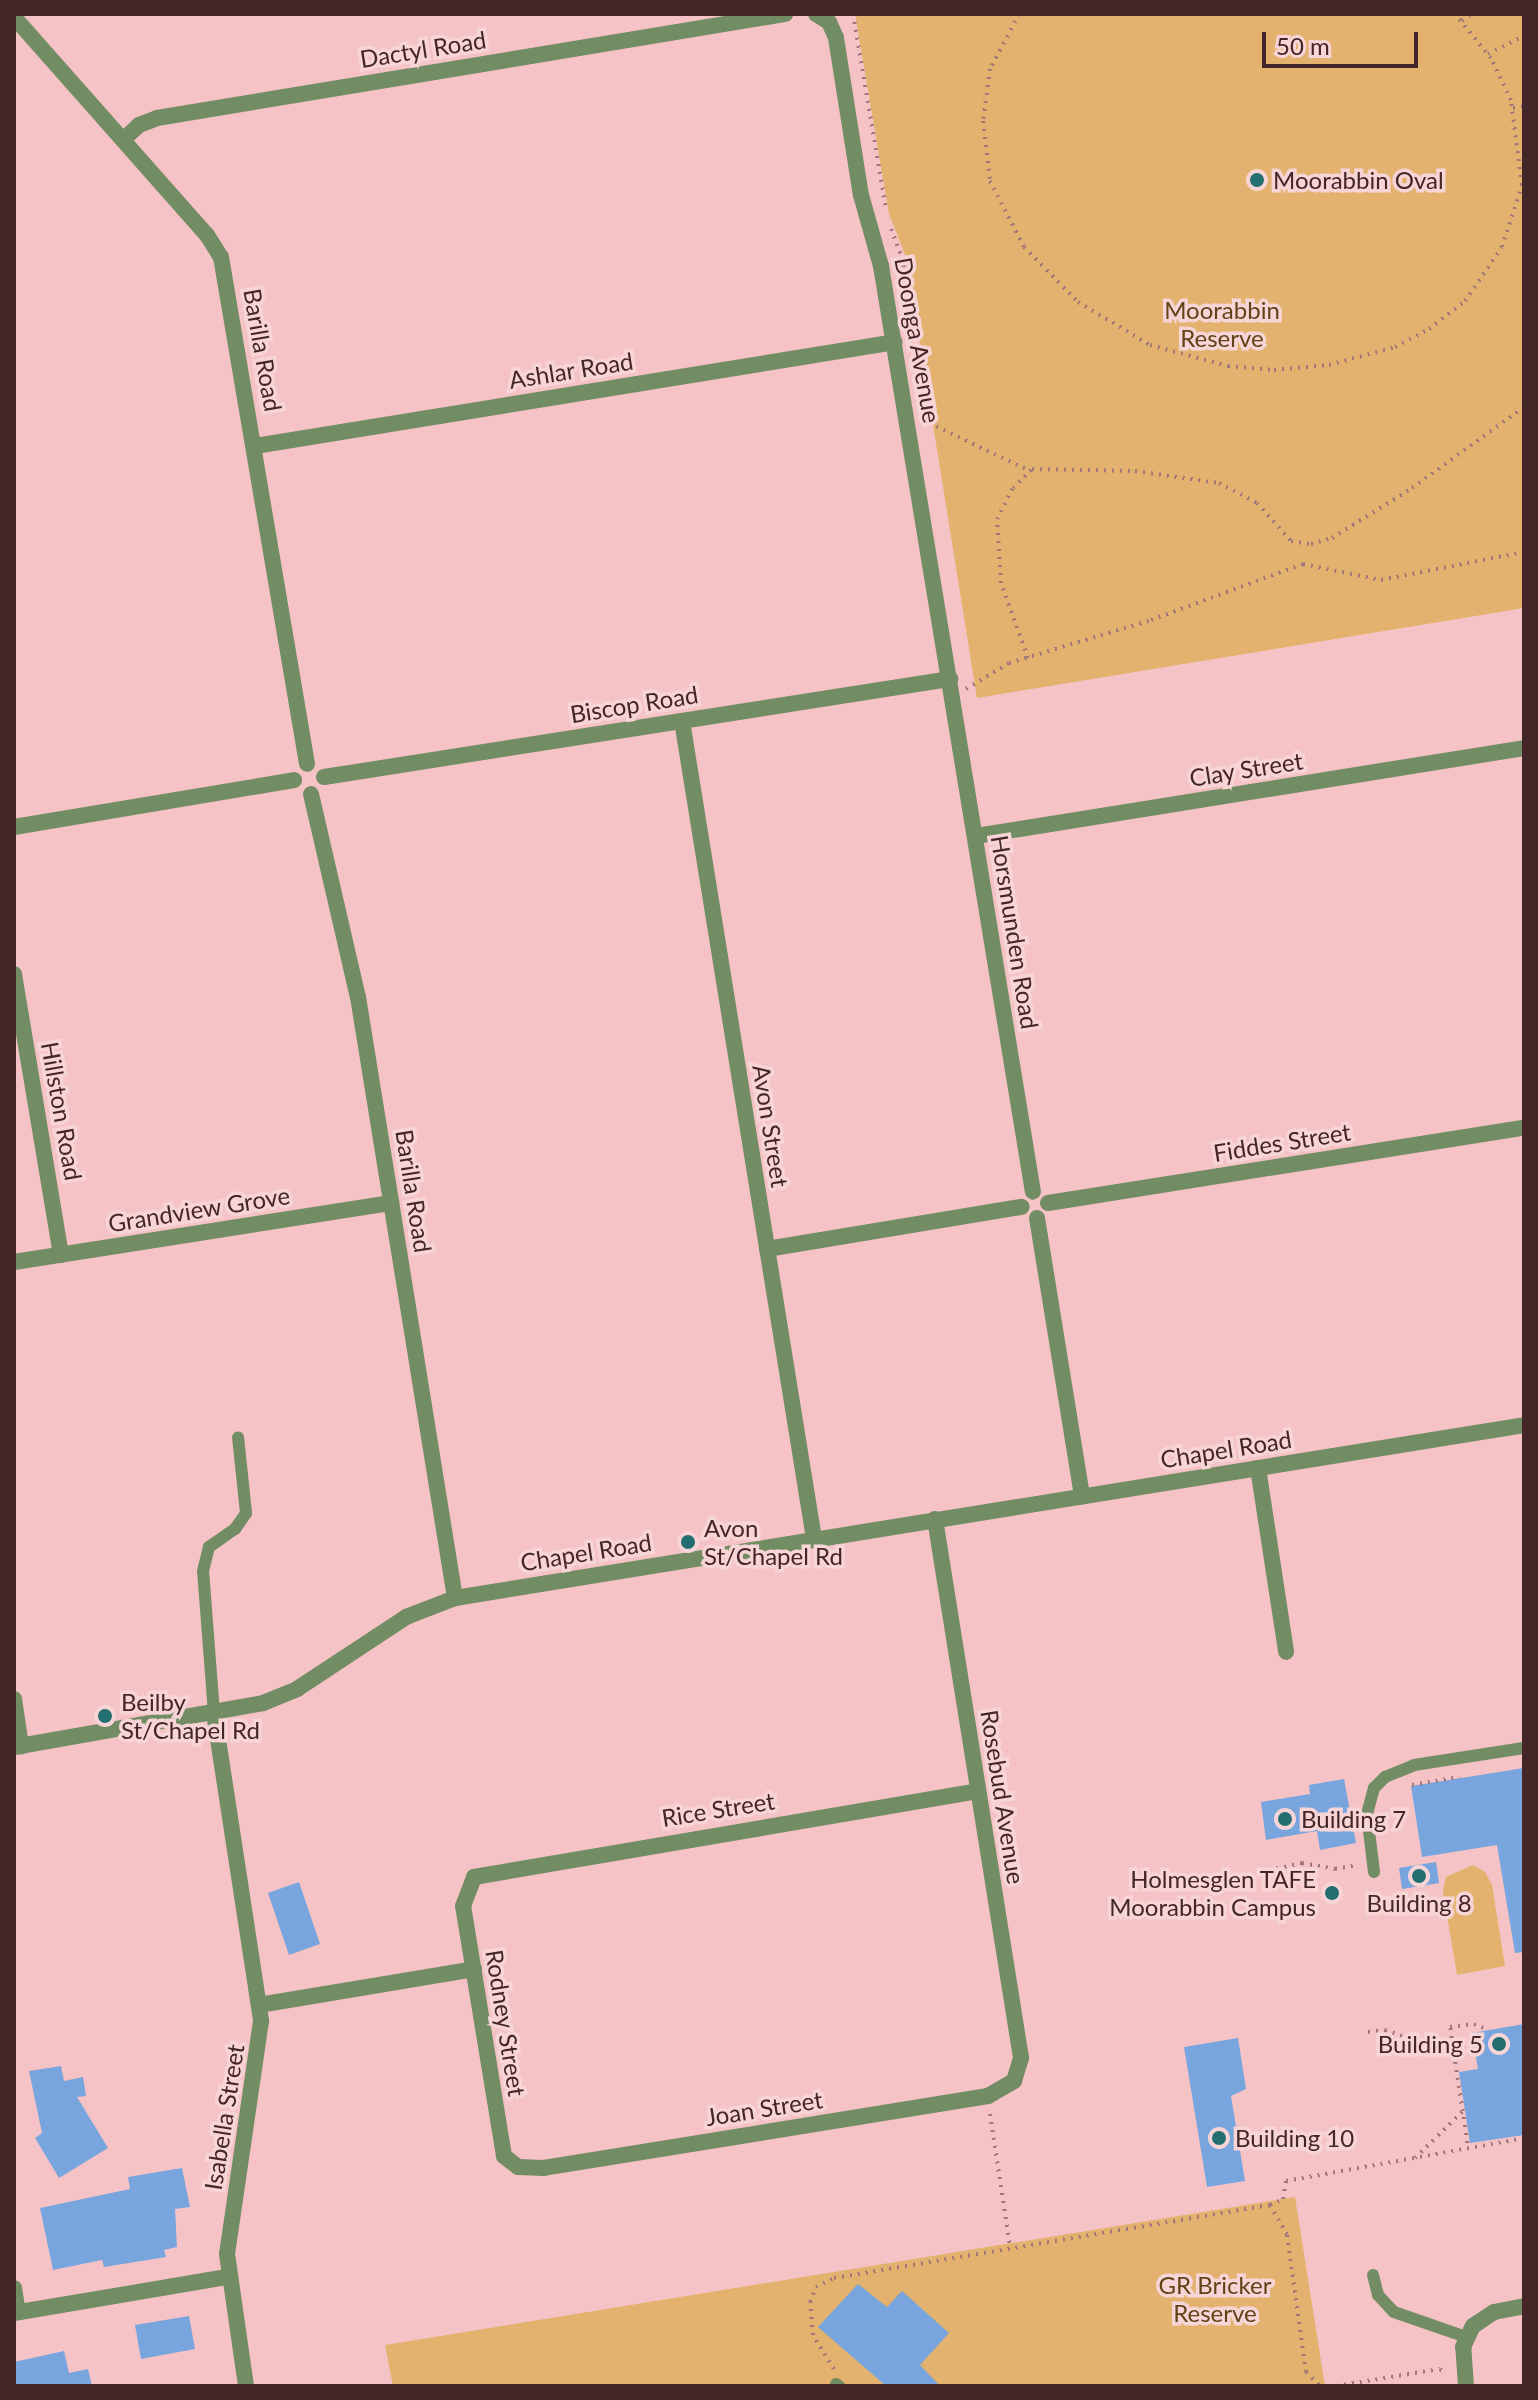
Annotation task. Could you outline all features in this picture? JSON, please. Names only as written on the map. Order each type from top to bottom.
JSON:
[{"type":"street","name":"Dactyl Road","points":[[123,140],[139,125],[157,118],[785,14]]},
{"type":"street","name":"Doonga Avenue","points":[[818,15],[836,38],[861,195],[895,342],[951,685]]},
{"type":"street","name":"Barilla Road","points":[[14,17],[221,257],[307,764]]},
{"type":"street","name":"Ashlar Road","points":[[255,446],[895,342]]},
{"type":"street","name":"Biscop Road","points":[[324,777],[682,721],[951,685]]},
{"type":"street","name":"Horsmunden Road","points":[[951,685],[1033,1192]]},
{"type":"street","name":"Avon Street","points":[[682,721],[814,1539]]},
{"type":"street","name":"Clay Street","points":[[976,836],[1524,748]]},
{"type":"street","points":[[14,827],[294,780],[307,764],[320,768],[324,777],[322,786],[311,794],[298,789],[294,780]]},
{"type":"street","name":"Barilla Road","points":[[311,794],[355,978],[455,1598]]},
{"type":"street","name":"Hillston Road","points":[[14,974],[61,1255]]},
{"type":"street","name":"Fiddes Street","points":[[1048,1203],[1524,1128]]},
{"type":"street","points":[[767,1249],[1022,1207],[1033,1192],[1048,1203],[1037,1218],[1082,1496]]},
{"type":"street","name":"Grandview Grove","points":[[14,1262],[391,1203]]},
{"type":"street","points":[[1022,1207],[1029,1217],[1037,1218]]},
{"type":"street","name":"Chapel Road","points":[[17,1746],[214,1713],[281,1697],[406,1617],[455,1598],[1524,1425]]},
{"type":"street","points":[[1258,1468],[1286,1652]]},
{"type":"street","name":"Rosebud Avenue","points":[[935,1519],[1021,2058],[1014,2081]]},
{"type":"street","points":[[14,1699],[17,1746]]},
{"type":"street","name":"Isabella Street","points":[[214,1713],[259,2005],[261,2050],[227,2242],[227,2277],[246,2386]]},
{"type":"street","name":"Rice Street","points":[[469,1882],[488,1871],[978,1791]]},
{"type":"street","name":"Rodney Street","points":[[469,1882],[463,1906],[502,2148],[518,2167]]},
{"type":"street","points":[[259,2005],[474,1969]]},
{"type":"street","name":"Joan Street","points":[[518,2167],[544,2168],[988,2096],[1014,2081]]},
{"type":"street","points":[[14,2288],[16,2312],[227,2277]]},
{"type":"street","points":[[1465,2379],[1466,2337],[1482,2318],[1524,2306]]},
{"type":"lane","points":[[214,1713],[203,1571],[209,1547],[235,1529],[246,1513],[238,1437]]},
{"type":"lane","points":[[1373,1867],[1369,1800],[1385,1777],[1414,1765],[1524,1748]]},
{"type":"lane","points":[[1373,2275],[1378,2295],[1394,2312],[1466,2337]]},
{"type":"path","points":[[853,14],[929,423],[1030,471],[1080,467],[1219,483],[1257,503],[1291,541],[1311,544],[1332,538],[1412,488],[1524,407]]},
{"type":"path","points":[[1019,14],[990,69],[983,121],[990,181],[1004,215],[1048,276],[1078,302],[1150,345],[1228,366],[1274,370],[1338,363],[1395,347],[1465,301],[1513,223],[1522,157],[1513,108],[1488,54],[1455,14]]},
{"type":"path","points":[[1462,21],[1471,14]]},
{"type":"path","points":[[1488,54],[1522,37]]},
{"type":"path","points":[[1513,108],[1524,106]]},
{"type":"path","points":[[1028,658],[1001,583],[997,519],[1013,488],[1030,471]]},
{"type":"path","points":[[951,685],[975,687],[1009,663],[1303,564],[1381,580],[1524,552]]},
{"type":"path","points":[[1261,1872],[1302,1863],[1335,1869],[1373,1867]]},
{"type":"path","points":[[1468,2147],[1450,2027],[1474,2024],[1489,2030]]},
{"type":"path","points":[[1368,2032],[1385,2030],[1454,2054]]},
{"type":"path","points":[[988,2096],[1010,2247]]},
{"type":"path","points":[[1413,2160],[1464,2110]]},
{"type":"path","points":[[838,2385],[839,2376],[813,2335],[810,2302],[816,2287],[834,2278],[1270,2205],[1283,2199],[1286,2181],[1524,2138]]},
{"type":"path","points":[[1270,2205],[1287,2235],[1306,2372],[1320,2386]]},
{"type":"path","points":[[1092,2234],[1093,2243]]},
{"type":"path","points":[[1336,2386],[1440,2369],[1448,2376],[1465,2379]]},
{"type":"green space","name":"Moorabbin Reserve","points":[[855,14],[1524,14],[1524,608],[977,698],[906,257],[889,214]]},
{"type":"green space","points":[[1473,1865],[1485,1872],[1492,1885],[1505,1966],[1457,1975],[1443,1891],[1446,1877]]},
{"type":"green space","name":"GR Bricker Reserve","points":[[1295,2197],[1325,2386],[393,2386],[385,2345]]},
{"type":"building","points":[[1524,1768],[1524,1952],[1515,1953],[1497,1845],[1422,1857],[1411,1786]]},
{"type":"building","name":"Building 7","points":[[1344,1779],[1356,1843],[1320,1850],[1317,1831],[1266,1840],[1261,1802],[1310,1794],[1309,1785]]},
{"type":"building","name":"Building 8","points":[[1436,1862],[1439,1883],[1402,1889],[1399,1868]]},
{"type":"building","points":[[299,1882],[320,1944],[289,1955],[268,1893]]},
{"type":"building","points":[[1524,2024],[1524,2135],[1470,2143],[1459,2072],[1478,2069],[1472,2033]]},
{"type":"building","name":"Building 10","points":[[1238,2038],[1246,2089],[1231,2096],[1245,2181],[1207,2187],[1184,2047]]},
{"type":"building","points":[[61,2066],[64,2081],[83,2077],[86,2096],[77,2097],[108,2148],[59,2178],[35,2138],[42,2133],[29,2071]]},
{"type":"building","points":[[182,2168],[190,2207],[175,2209],[177,2247],[164,2250],[166,2257],[104,2267],[102,2260],[53,2270],[40,2208],[130,2189],[128,2177]]},
{"type":"building","points":[[858,2284],[887,2307],[902,2291],[949,2333],[920,2365],[940,2386],[886,2386],[818,2327]]},
{"type":"building","points":[[189,2316],[195,2349],[141,2359],[135,2325]]},
{"type":"building","points":[[64,2351],[69,2373],[88,2369],[92,2386],[14,2386],[14,2362]]},
{"type":"place","name":"Moorabbin Oval","points":[[1257,180]]},
{"type":"place","name":"Avon St/Chapel Rd","points":[[688,1542]]},
{"type":"place","name":"Beilby St/Chapel Rd","points":[[105,1716]]},
{"type":"place","name":"Building 7","points":[[1285,1819]]},
{"type":"place","name":"Building 8","points":[[1419,1876]]},
{"type":"place","name":"Holmesglen TAFE Moorabbin Campus","points":[[1332,1893]]},
{"type":"place","name":"Building 5","points":[[1499,2044]]},
{"type":"place","name":"Building 10","points":[[1219,2138]]}]
